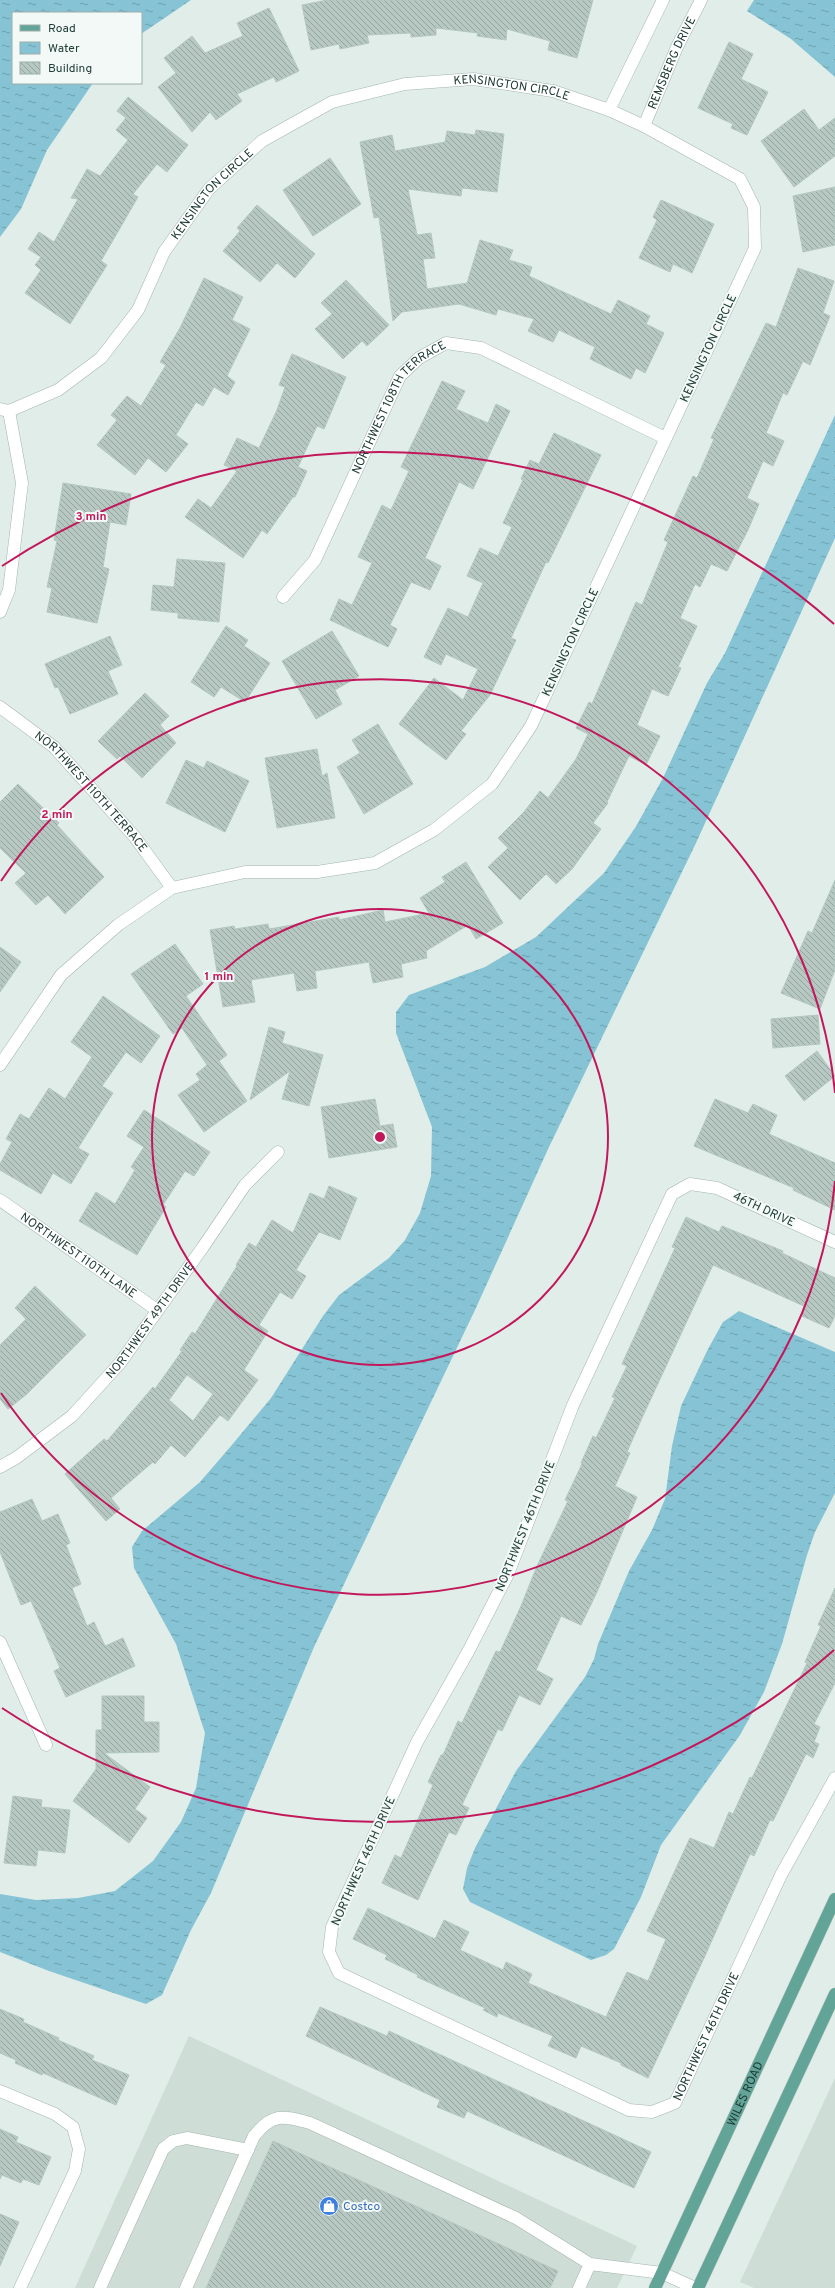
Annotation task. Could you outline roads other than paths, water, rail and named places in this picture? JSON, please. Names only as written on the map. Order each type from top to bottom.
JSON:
[{"type":"main road","name":"WILES ROAD","points":[[655,2288],[835,1899]]},
{"type":"main road","points":[[697,2288],[835,1994]]},
{"type":"street","points":[[609,110],[663,0]]},
{"type":"street","name":"REMSBERG DRIVE","points":[[644,126],[677,47],[701,0]]},
{"type":"street","name":"KENSINGTON CIRCLE","points":[[0,1065],[61,975],[118,925],[172,888],[245,872],[317,872],[375,863],[434,830],[492,784],[531,726],[755,248],[754,207],[740,179],[644,126],[609,110],[553,91],[473,79],[405,84],[332,102],[262,141],[209,189],[164,252],[138,310],[101,358],[58,390],[4,410]]},
{"type":"street","name":"NORTHWEST 108TH TERRACE","points":[[283,597],[315,560],[400,376],[418,358],[446,343],[481,348],[665,438]]},
{"type":"street","points":[[0,612],[9,590],[22,483],[4,410]]},
{"type":"street","name":"NORTHWEST 110TH TERRACE","points":[[0,707],[54,747],[134,836],[172,888]]},
{"type":"street","name":"NORTHWEST 49TH DRIVE","points":[[0,1467],[16,1458],[72,1416],[120,1363],[203,1247],[245,1185],[278,1152]]},
{"type":"street","name":"46TH DRIVE","points":[[690,1184],[717,1188],[835,1242]]},
{"type":"street","name":"NORTHWEST 46TH DRIVE","points":[[690,1184],[672,1194],[651,1236],[573,1405],[508,1574],[469,1650],[417,1742],[332,1927],[329,1952],[339,1972],[629,2110],[652,2112],[675,2103],[781,1875],[835,1778]]},
{"type":"street","name":"NORTHWEST 110TH LANE","points":[[0,1200],[157,1310]]},
{"type":"street","points":[[0,1642],[46,1745]]},
{"type":"street","points":[[0,2090],[55,2114],[73,2127],[79,2149],[74,2171],[20,2288]]},
{"type":"street","points":[[186,2288],[254,2136],[271,2119],[286,2116],[310,2123],[516,2218],[590,2264],[662,2273],[697,2288]]},
{"type":"street","points":[[100,2288],[163,2149],[173,2141],[188,2138],[248,2150]]},
{"type":"street","points":[[579,2288],[590,2264]]},
{"type":"water","points":[[0,0],[191,0],[142,33],[142,12],[12,12],[12,84],[92,84],[47,150],[21,209],[0,237]]},
{"type":"water","points":[[754,0],[835,0],[835,77],[791,39],[747,11]]},
{"type":"water","points":[[835,415],[835,538],[696,843],[549,1147],[475,1310],[314,1647],[211,1893],[191,1930],[162,1995],[146,2004],[49,1971],[0,1952],[0,1894],[36,1900],[78,1898],[115,1891],[153,1861],[181,1822],[196,1788],[205,1733],[176,1644],[134,1568],[132,1547],[142,1531],[200,1482],[271,1398],[323,1316],[339,1295],[389,1258],[405,1240],[420,1213],[431,1176],[432,1127],[396,1033],[396,1012],[409,995],[485,967],[536,937],[604,873],[635,828],[663,778],[707,683],[725,653]]},
{"type":"water","points":[[739,1311],[835,1352],[835,1493],[815,1532],[782,1644],[764,1692],[740,1735],[661,1845],[641,1897],[614,1949],[606,1955],[591,1960],[470,1902],[463,1889],[467,1868],[475,1848],[516,1771],[585,1677],[594,1659],[598,1644],[629,1571],[652,1530],[665,1499],[672,1446],[681,1406],[708,1349],[723,1322]]},
{"type":"place","name":"Costco","points":[[329,2206]]}]
